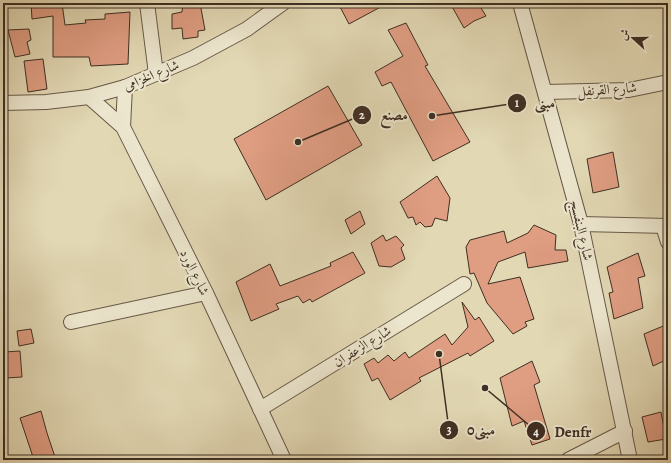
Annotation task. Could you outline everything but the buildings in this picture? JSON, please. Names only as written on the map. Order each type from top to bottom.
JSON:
[{"type":"street","points":[[147,3],[156,74]]},
{"type":"street","name":"شارع الخزامى","points":[[3,104],[46,102],[89,97],[125,87],[193,58],[247,29],[284,3]]},
{"type":"street","name":"شارع البنفسج","points":[[520,3],[546,92],[581,224],[630,460]]},
{"type":"street","name":"شارع القرنفل","points":[[546,92],[629,90],[668,82]]},
{"type":"street","points":[[123,127],[125,87]]},
{"type":"street","name":"شارع الورد","points":[[89,97],[123,127],[206,293],[284,460]]},
{"type":"street","points":[[581,224],[666,226],[668,242]]},
{"type":"street","name":"شارع الزعفران","points":[[260,409],[464,284]]},
{"type":"street","points":[[71,322],[206,293]]},
{"type":"street","points":[[568,460],[625,431]]},
{"type":"place","name":"مبنى","points":[[432,116]]},
{"type":"place","name":"مصنع","points":[[298,142]]},
{"type":"place","name":"مبنى0","points":[[439,354]]},
{"type":"place","name":"Denfr","points":[[485,388]]}]
